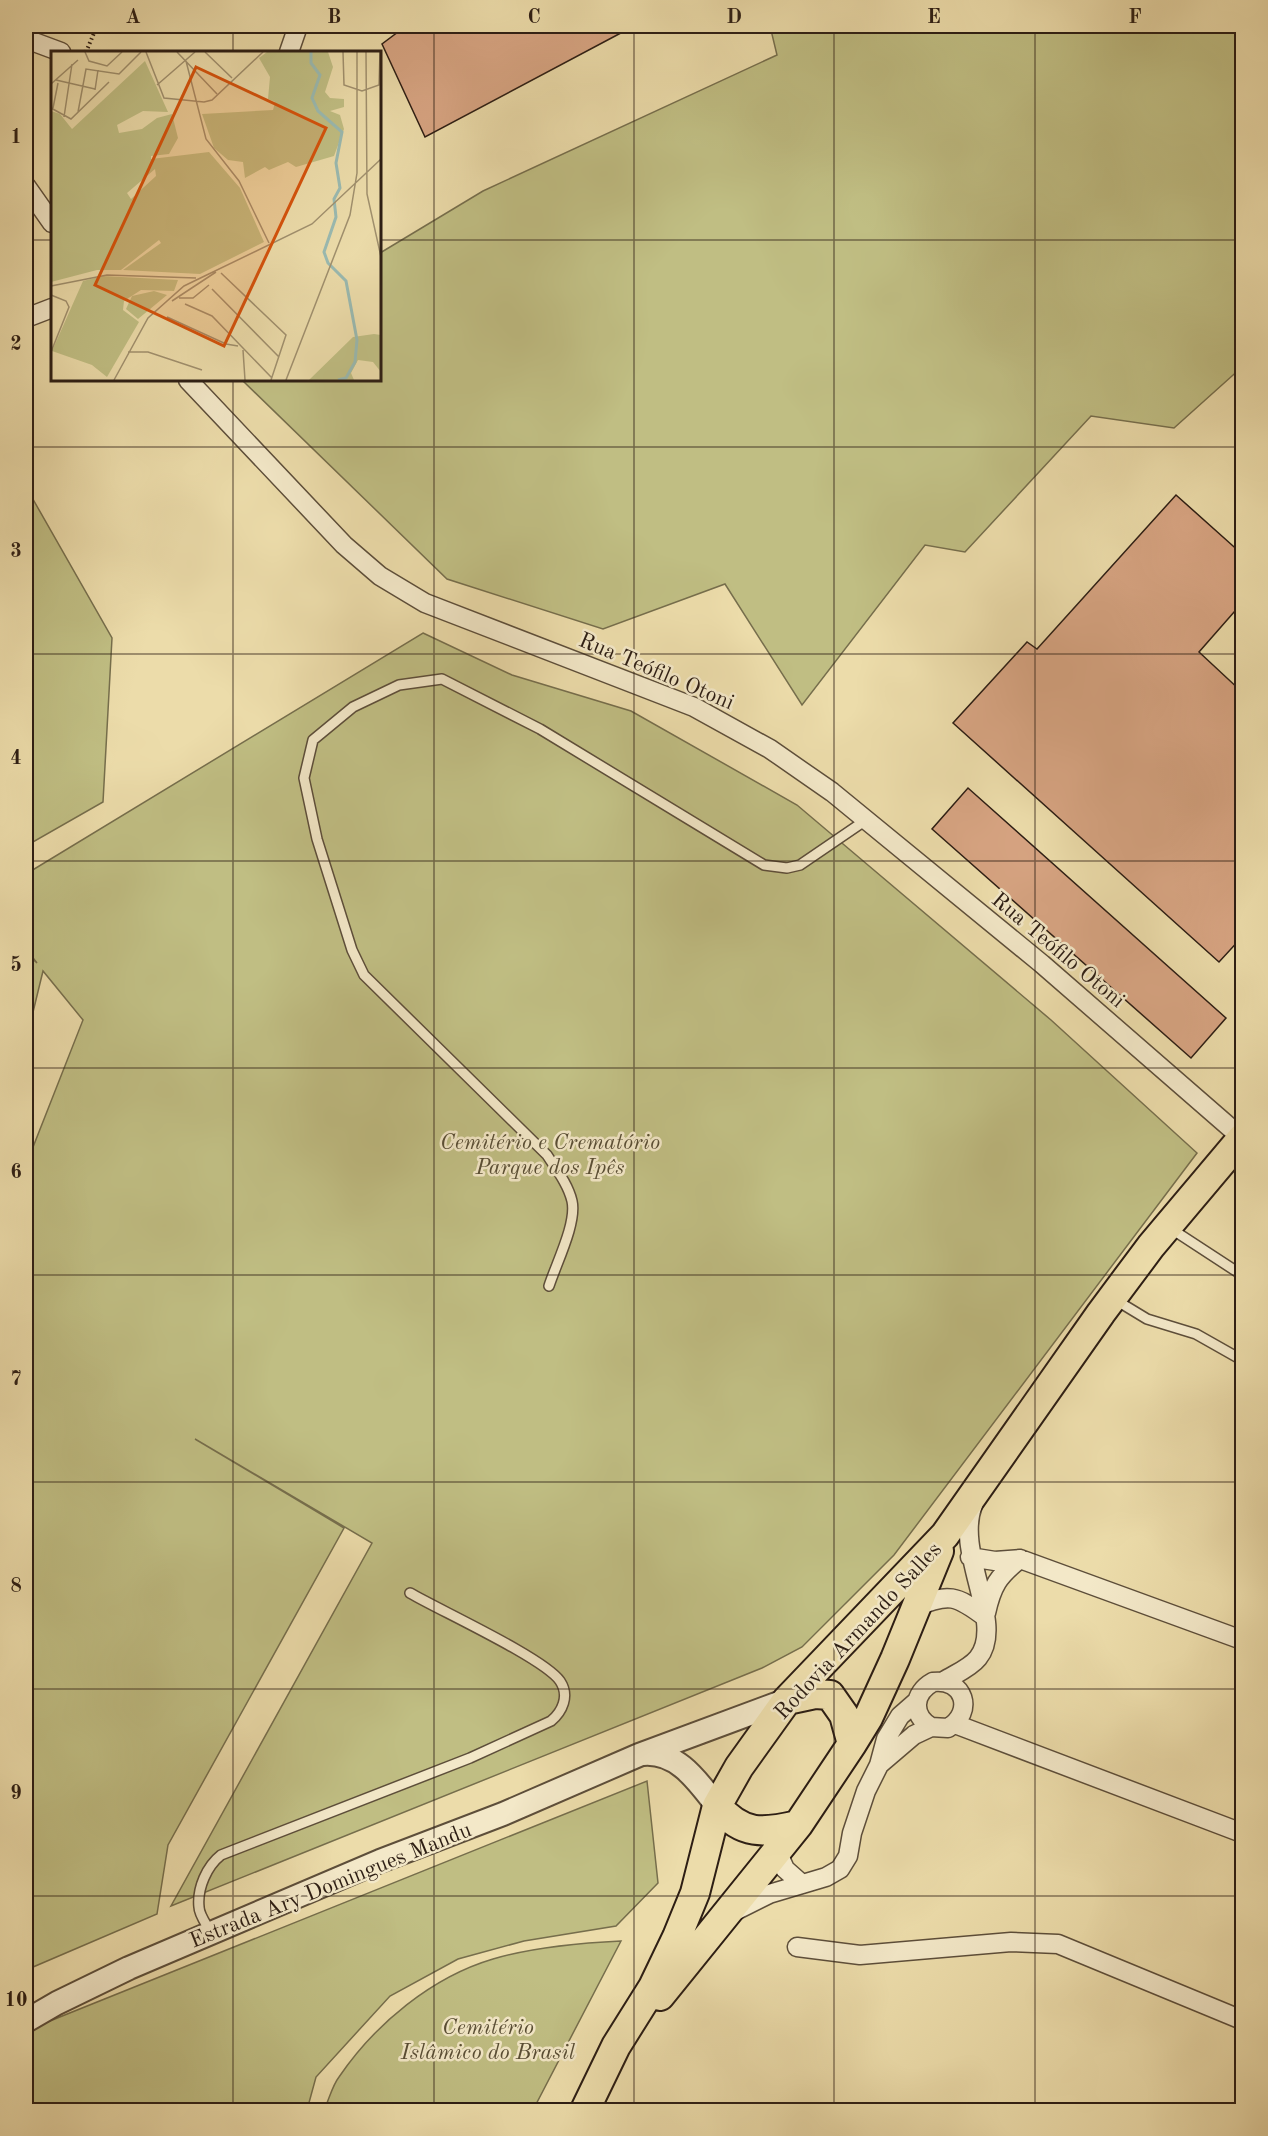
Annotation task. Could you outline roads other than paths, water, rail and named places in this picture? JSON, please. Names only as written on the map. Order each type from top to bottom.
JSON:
[{"type":"main road","name":"Rodovia Armando Salles","points":[[585,2110],[616,2046],[653,1988],[686,1915],[695,1893],[717,1806],[739,1767],[787,1700],[945,1535],[1112,1298],[1168,1226],[1242,1138]]},
{"type":"main road","name":"Rodovia Armando Salles","points":[[616,2046],[726,1916],[798,1825],[852,1744],[868,1718],[945,1535]]},
{"type":"main road","points":[[787,1700],[815,1694],[830,1695],[844,1714],[852,1744]]},
{"type":"main road","points":[[717,1806],[729,1819],[747,1828],[768,1832],[798,1825]]},
{"type":"street","points":[[289,51],[298,26]]},
{"type":"street","points":[[26,39],[58,51]]},
{"type":"street","points":[[26,186],[51,222]]},
{"type":"street","points":[[26,318],[51,308]]},
{"type":"street","name":"Rua Teófilo Otoni","points":[[189,381],[344,545],[380,576],[425,603],[694,707],[770,749],[832,792],[1042,964],[1242,1138]]},
{"type":"street","points":[[726,1916],[769,1894],[826,1877],[840,1869],[848,1856],[866,1791],[879,1765],[886,1739],[900,1716],[916,1702],[925,1686],[933,1682],[944,1681],[970,1665],[984,1650],[987,1637],[985,1617],[970,1557],[967,1520],[983,1481]]},
{"type":"street","points":[[970,1557],[995,1561],[1020,1559],[1242,1640]]},
{"type":"street","points":[[985,1617],[991,1591],[1001,1574],[1020,1559]]},
{"type":"street","points":[[915,1607],[936,1599],[953,1597],[964,1601],[985,1617]]},
{"type":"street","points":[[879,1765],[899,1745],[931,1727],[948,1728],[955,1724],[964,1710],[962,1693],[970,1665]]},
{"type":"street","points":[[944,1681],[962,1693]]},
{"type":"street","name":"Estrada Ary Domingues Mandu","points":[[26,2021],[57,2003],[129,1968],[211,1933],[639,1755],[787,1700]]},
{"type":"street","points":[[916,1702],[919,1716],[931,1727]]},
{"type":"street","points":[[955,1724],[1242,1833]]},
{"type":"street","name":"Estrada Ary Domingues Mandu","points":[[639,1755],[653,1753],[670,1757],[694,1777],[717,1806]]},
{"type":"street","points":[[777,1851],[785,1869],[802,1884]]},
{"type":"street","points":[[797,1947],[860,1955],[1011,1942],[1058,1944],[1242,2020]]},
{"type":"lane","points":[[549,1286],[572,1219],[572,1201],[569,1193],[548,1155],[364,975],[352,950],[317,839],[304,778],[313,740],[352,707],[399,685],[442,679],[540,729],[764,865],[787,868],[800,865],[867,820]]},
{"type":"lane","points":[[1168,1226],[1242,1275]]},
{"type":"lane","points":[[1112,1298],[1147,1319],[1196,1334],[1242,1360]]},
{"type":"lane","points":[[211,1933],[198,1908],[201,1888],[209,1868],[221,1855],[470,1758],[551,1721],[561,1713],[564,1701],[560,1681],[536,1662],[410,1593]]},
{"type":"park label","name":"Cemitério e Crematório Parque dos Ipês","points":[[550,1154]]},
{"type":"park label","name":"Cemitério Islâmico do Brasil","points":[[488,2038]]}]
